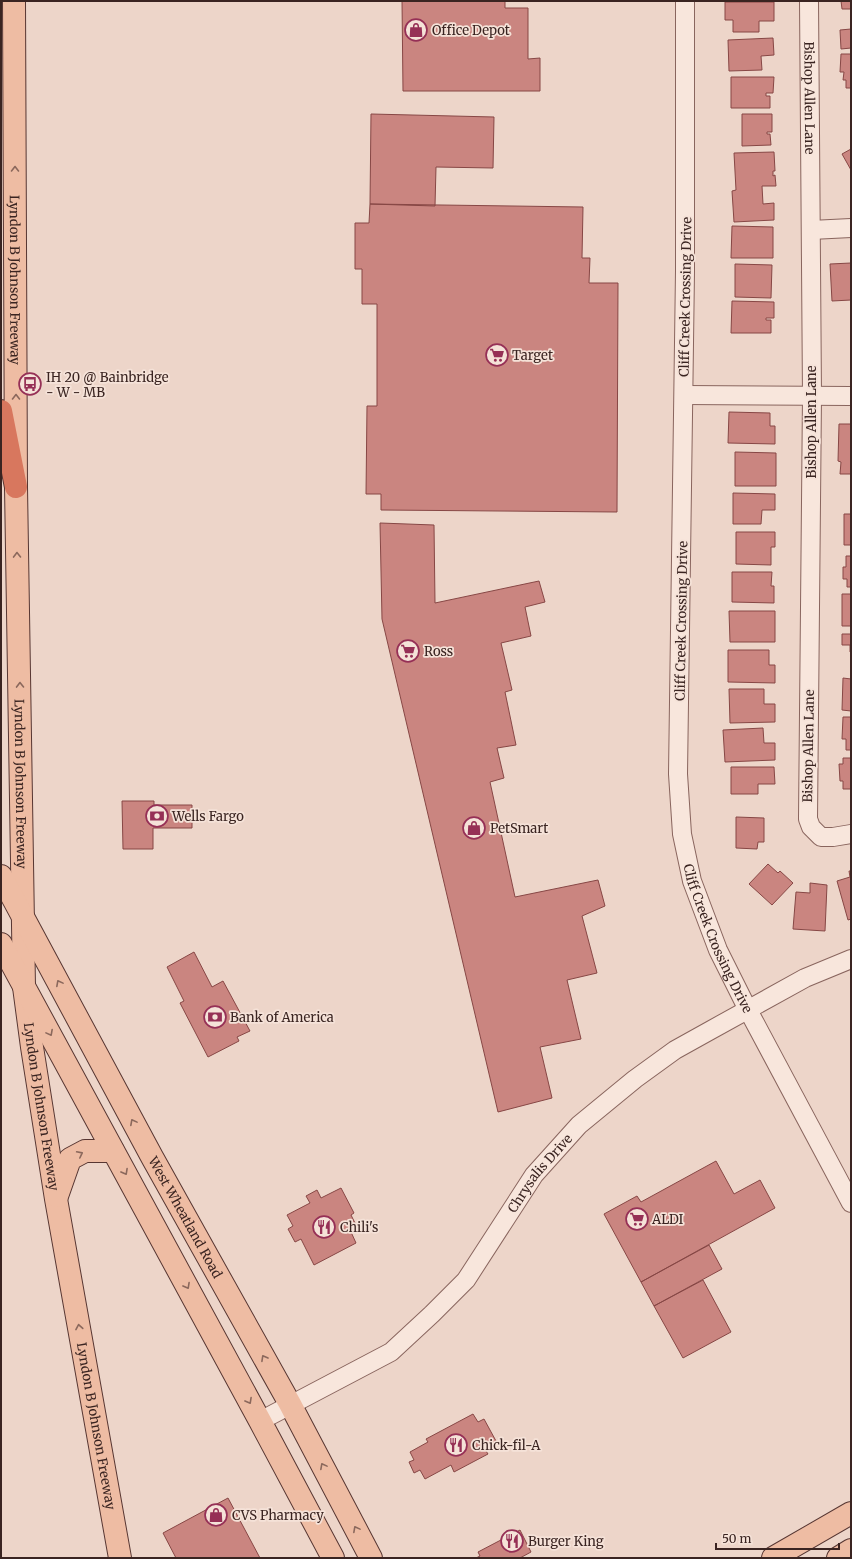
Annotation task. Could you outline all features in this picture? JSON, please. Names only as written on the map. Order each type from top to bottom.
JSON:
[{"type":"highway","points":[[1,411],[16,487]]},
{"type":"main road","name":"Lyndon B Johnson Freeway","points":[[14,1],[16,487],[10,660],[23,864],[24,987],[56,1199],[120,1558]]},
{"type":"main road","points":[[1,868],[23,864]]},
{"type":"main road","name":"West Wheatland Road","points":[[1,876],[152,1157],[290,1404],[371,1558]]},
{"type":"main road","points":[[1,944],[333,1558]]},
{"type":"main road","points":[[56,1199],[70,1159],[85,1151],[114,1151]]},
{"type":"main road","points":[[773,1558],[851,1513]]},
{"type":"main road","points":[[838,1558],[851,1550]]},
{"type":"street","name":"Cliff Creek Crossing Drive","points":[[685,1],[684,395],[678,774],[682,834],[692,881],[716,943],[748,1010],[851,1203]]},
{"type":"street","name":"Bishop Allen Lane","points":[[809,1],[812,396],[808,819],[811,827],[821,837],[851,834]]},
{"type":"street","points":[[811,230],[851,228]]},
{"type":"street","points":[[684,395],[851,396]]},
{"type":"street","name":"Chrysalis Drive","points":[[260,1421],[391,1352],[466,1280],[534,1175],[579,1125],[635,1079],[675,1050],[805,978],[851,959]]},
{"type":"building","points":[[402,1],[505,1],[505,8],[528,8],[528,59],[540,58],[540,91],[403,91]]},
{"type":"building","points":[[841,1],[851,1],[851,9],[842,9]]},
{"type":"building","points":[[725,2],[774,2],[774,21],[759,21],[759,32],[733,32],[733,20],[725,20]]},
{"type":"building","points":[[851,29],[851,48],[841,49],[840,30]]},
{"type":"building","points":[[773,38],[774,55],[761,56],[762,70],[729,71],[728,40]]},
{"type":"building","points":[[841,54],[851,54],[851,88],[846,88],[846,80],[843,80],[844,72],[840,72]]},
{"type":"building","points":[[731,77],[774,77],[773,93],[766,93],[766,96],[770,96],[770,108],[731,108]]},
{"type":"building","points":[[371,114],[494,117],[493,168],[436,167],[435,206],[370,204]]},
{"type":"building","points":[[742,114],[772,114],[772,132],[767,132],[767,134],[770,134],[771,145],[742,146]]},
{"type":"building","points":[[851,149],[851,170],[842,154]]},
{"type":"building","points":[[774,152],[775,171],[773,171],[773,176],[775,175],[776,186],[762,186],[763,204],[774,203],[774,220],[734,222],[732,191],[736,190],[734,153]]},
{"type":"building","name":"Target","points":[[370,204],[583,207],[582,258],[590,258],[589,283],[618,283],[617,512],[381,510],[381,494],[366,494],[367,406],[377,406],[377,304],[362,304],[362,269],[355,269],[355,223],[369,223]]},
{"type":"building","points":[[732,226],[773,227],[773,258],[731,258]]},
{"type":"building","points":[[851,263],[851,300],[832,301],[830,264]]},
{"type":"building","points":[[735,264],[772,265],[771,298],[735,297]]},
{"type":"building","points":[[732,301],[774,302],[774,318],[766,318],[766,320],[771,320],[771,333],[731,333]]},
{"type":"building","points":[[729,412],[770,413],[770,426],[775,426],[775,444],[728,443]]},
{"type":"building","points":[[839,424],[851,424],[851,474],[840,474],[841,462],[838,461]]},
{"type":"building","points":[[735,452],[776,453],[776,486],[735,486]]},
{"type":"building","points":[[733,493],[775,494],[775,510],[762,510],[761,524],[733,524]]},
{"type":"building","points":[[844,514],[851,514],[851,545],[844,545]]},
{"type":"building","points":[[380,523],[434,525],[435,603],[539,581],[545,602],[525,607],[531,636],[501,643],[512,690],[505,692],[516,745],[497,748],[504,778],[490,782],[515,897],[598,880],[605,906],[582,916],[597,973],[567,980],[581,1039],[540,1047],[552,1098],[498,1112],[382,619]]},
{"type":"building","points":[[736,532],[775,532],[775,547],[771,547],[771,565],[736,564]]},
{"type":"building","points":[[846,556],[851,556],[851,587],[847,587],[847,579],[843,579],[843,567],[846,567]]},
{"type":"building","points":[[732,572],[772,572],[771,586],[774,586],[774,603],[732,602]]},
{"type":"building","points":[[842,594],[851,594],[851,626],[842,626]]},
{"type":"building","points":[[729,611],[775,611],[775,642],[730,642]]},
{"type":"building","points":[[842,634],[851,634],[851,652],[850,645],[842,645]]},
{"type":"building","points":[[728,650],[769,650],[769,665],[775,665],[775,683],[728,682]]},
{"type":"building","points":[[843,678],[851,679],[851,711],[842,710]]},
{"type":"building","points":[[729,689],[764,689],[764,704],[775,704],[775,722],[730,723]]},
{"type":"building","points":[[843,717],[851,717],[851,750],[846,750],[846,739],[842,739]]},
{"type":"building","points":[[763,728],[764,743],[775,743],[775,760],[725,762],[723,730]]},
{"type":"building","points":[[843,758],[851,758],[851,789],[843,789],[843,781],[840,781],[839,764],[843,764]]},
{"type":"building","points":[[731,767],[774,767],[775,784],[758,784],[758,794],[731,794]]},
{"type":"building","name":"Wells Fargo","points":[[122,801],[154,801],[154,805],[192,805],[192,828],[153,828],[153,849],[123,849]]},
{"type":"building","points":[[736,817],[764,818],[764,842],[758,842],[757,849],[736,848]]},
{"type":"building","points":[[768,864],[778,873],[780,871],[793,883],[772,905],[749,884]]},
{"type":"building","points":[[849,871],[851,871],[851,919],[848,920],[837,881],[850,877]]},
{"type":"building","points":[[810,883],[827,885],[825,931],[793,929],[796,892],[810,893]]},
{"type":"building","name":"Bank of America","points":[[194,952],[212,987],[223,981],[250,1031],[237,1037],[239,1041],[208,1057],[180,1003],[184,1001],[167,967]]},
{"type":"building","points":[[716,1161],[734,1194],[760,1180],[775,1208],[641,1282],[604,1214],[637,1196],[641,1202]]},
{"type":"building","name":"Chili's","points":[[341,1188],[354,1213],[351,1215],[358,1229],[351,1232],[356,1243],[314,1265],[301,1239],[295,1242],[288,1229],[293,1226],[287,1215],[310,1203],[306,1196],[317,1190],[321,1198]]},
{"type":"building","points":[[709,1245],[722,1269],[654,1306],[641,1282]]},
{"type":"building","points":[[703,1280],[731,1332],[683,1358],[654,1306]]},
{"type":"building","name":"Chick-fil-A","points":[[473,1414],[478,1422],[484,1419],[496,1441],[484,1448],[488,1454],[454,1472],[451,1465],[425,1479],[420,1470],[414,1473],[409,1462],[414,1460],[410,1452],[428,1442],[426,1439]]},
{"type":"building","name":"CVS Pharmacy","points":[[228,1498],[260,1558],[176,1558],[163,1533]]},
{"type":"building","name":"Burger King","points":[[520,1530],[531,1552],[520,1558],[476,1558],[480,1556],[478,1552]]},
{"type":"place","name":"Office Depot","points":[[416,30]]},
{"type":"place","name":"Target","points":[[497,355]]},
{"type":"place","name":"IH 20 @ Bainbridge - W - MB","points":[[30,384]]},
{"type":"place","name":"Ross","points":[[408,651]]},
{"type":"place","name":"Wells Fargo","points":[[157,816]]},
{"type":"place","name":"PetSmart","points":[[474,828]]},
{"type":"place","name":"Bank of America","points":[[215,1017]]},
{"type":"place","name":"ALDI","points":[[637,1219]]},
{"type":"place","name":"Chili's","points":[[324,1227]]},
{"type":"place","name":"Chick-fil-A","points":[[456,1445]]},
{"type":"place","name":"CVS Pharmacy","points":[[216,1515]]},
{"type":"place","name":"Burger King","points":[[512,1541]]}]
